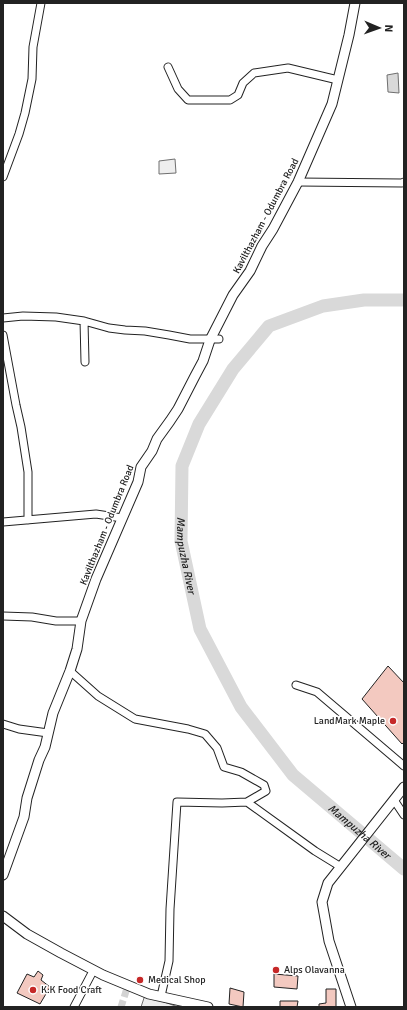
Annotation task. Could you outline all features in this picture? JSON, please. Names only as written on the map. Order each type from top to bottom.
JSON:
[{"type":"main road","name":"Kavilthazham - Odumbra Road","points":[[3,875],[24,817],[28,798],[39,760],[45,747],[53,714],[77,650],[81,621],[96,579],[138,482],[141,467],[152,451],[157,439],[178,409],[215,339],[233,295],[250,271],[262,246],[273,229],[298,182],[332,104],[349,36],[355,3]]},
{"type":"main road","points":[[351,1007],[329,941],[322,902],[328,883],[404,787]]},
{"type":"main road","points":[[3,916],[27,934],[93,971],[149,994],[208,1007]]},
{"type":"street","points":[[3,178],[5,164],[19,134],[32,79],[33,47],[41,3]]},
{"type":"street","points":[[168,67],[178,89],[188,100],[230,100],[238,95],[243,83],[254,73],[288,68],[338,80]]},
{"type":"street","points":[[298,182],[404,182]]},
{"type":"street","points":[[3,318],[23,316],[56,317],[84,321],[109,328],[145,331],[190,339],[215,339]]},
{"type":"street","points":[[84,321],[85,362]]},
{"type":"street","points":[[3,335],[28,472],[28,520]]},
{"type":"street","points":[[3,522],[96,514],[122,518]]},
{"type":"street","points":[[3,616],[32,617],[56,621],[81,621]]},
{"type":"street","points":[[70,671],[98,696],[135,719],[188,729],[205,734],[217,748],[224,767],[241,772],[264,785],[266,791],[246,802],[177,802],[170,909],[169,961],[161,996]]},
{"type":"street","points":[[296,685],[317,692],[404,766]]},
{"type":"street","points":[[3,724],[19,729],[48,733]]},
{"type":"street","points":[[394,800],[404,815]]},
{"type":"street","points":[[246,802],[315,851],[341,867]]},
{"type":"street","points":[[74,1007],[93,971]]},
{"type":"shaded area","points":[[398,73],[399,93],[388,92],[387,75]]},
{"type":"shaded area","points":[[175,159],[176,173],[159,174],[159,161]]},
{"type":"shaded area","points":[[145,995],[178,1007],[141,1007]]},
{"type":"building","name":"LandMark Maple","points":[[388,666],[404,683],[404,742],[402,744],[362,699]]},
{"type":"building","name":"K.K Food Craft","points":[[38,971],[43,975],[41,980],[50,987],[40,1004],[17,993],[27,974],[34,977]]},
{"type":"building","points":[[274,974],[298,976],[297,989],[274,987]]},
{"type":"building","points":[[230,988],[244,992],[243,1007],[229,1004]]},
{"type":"building","points":[[326,989],[336,989],[336,1007],[319,1007],[319,1004],[326,1003]]},
{"type":"building","points":[[280,1001],[298,1001],[297,1007],[280,1007]]},
{"type":"waterway","name":"Mampuzha River","points":[[404,300],[364,300],[323,306],[269,326],[233,369],[199,424],[182,466],[181,541],[200,629],[241,707],[293,775],[404,869]]},
{"type":"tunnel","points":[[121,1007],[128,985]]},
{"type":"place","name":"LandMark Maple","points":[[393,721]]},
{"type":"place","name":"Alps Olavanna","points":[[276,970]]},
{"type":"place","name":"Medical Shop","points":[[140,980]]},
{"type":"place","name":"K.K Food Craft","points":[[33,990]]}]
